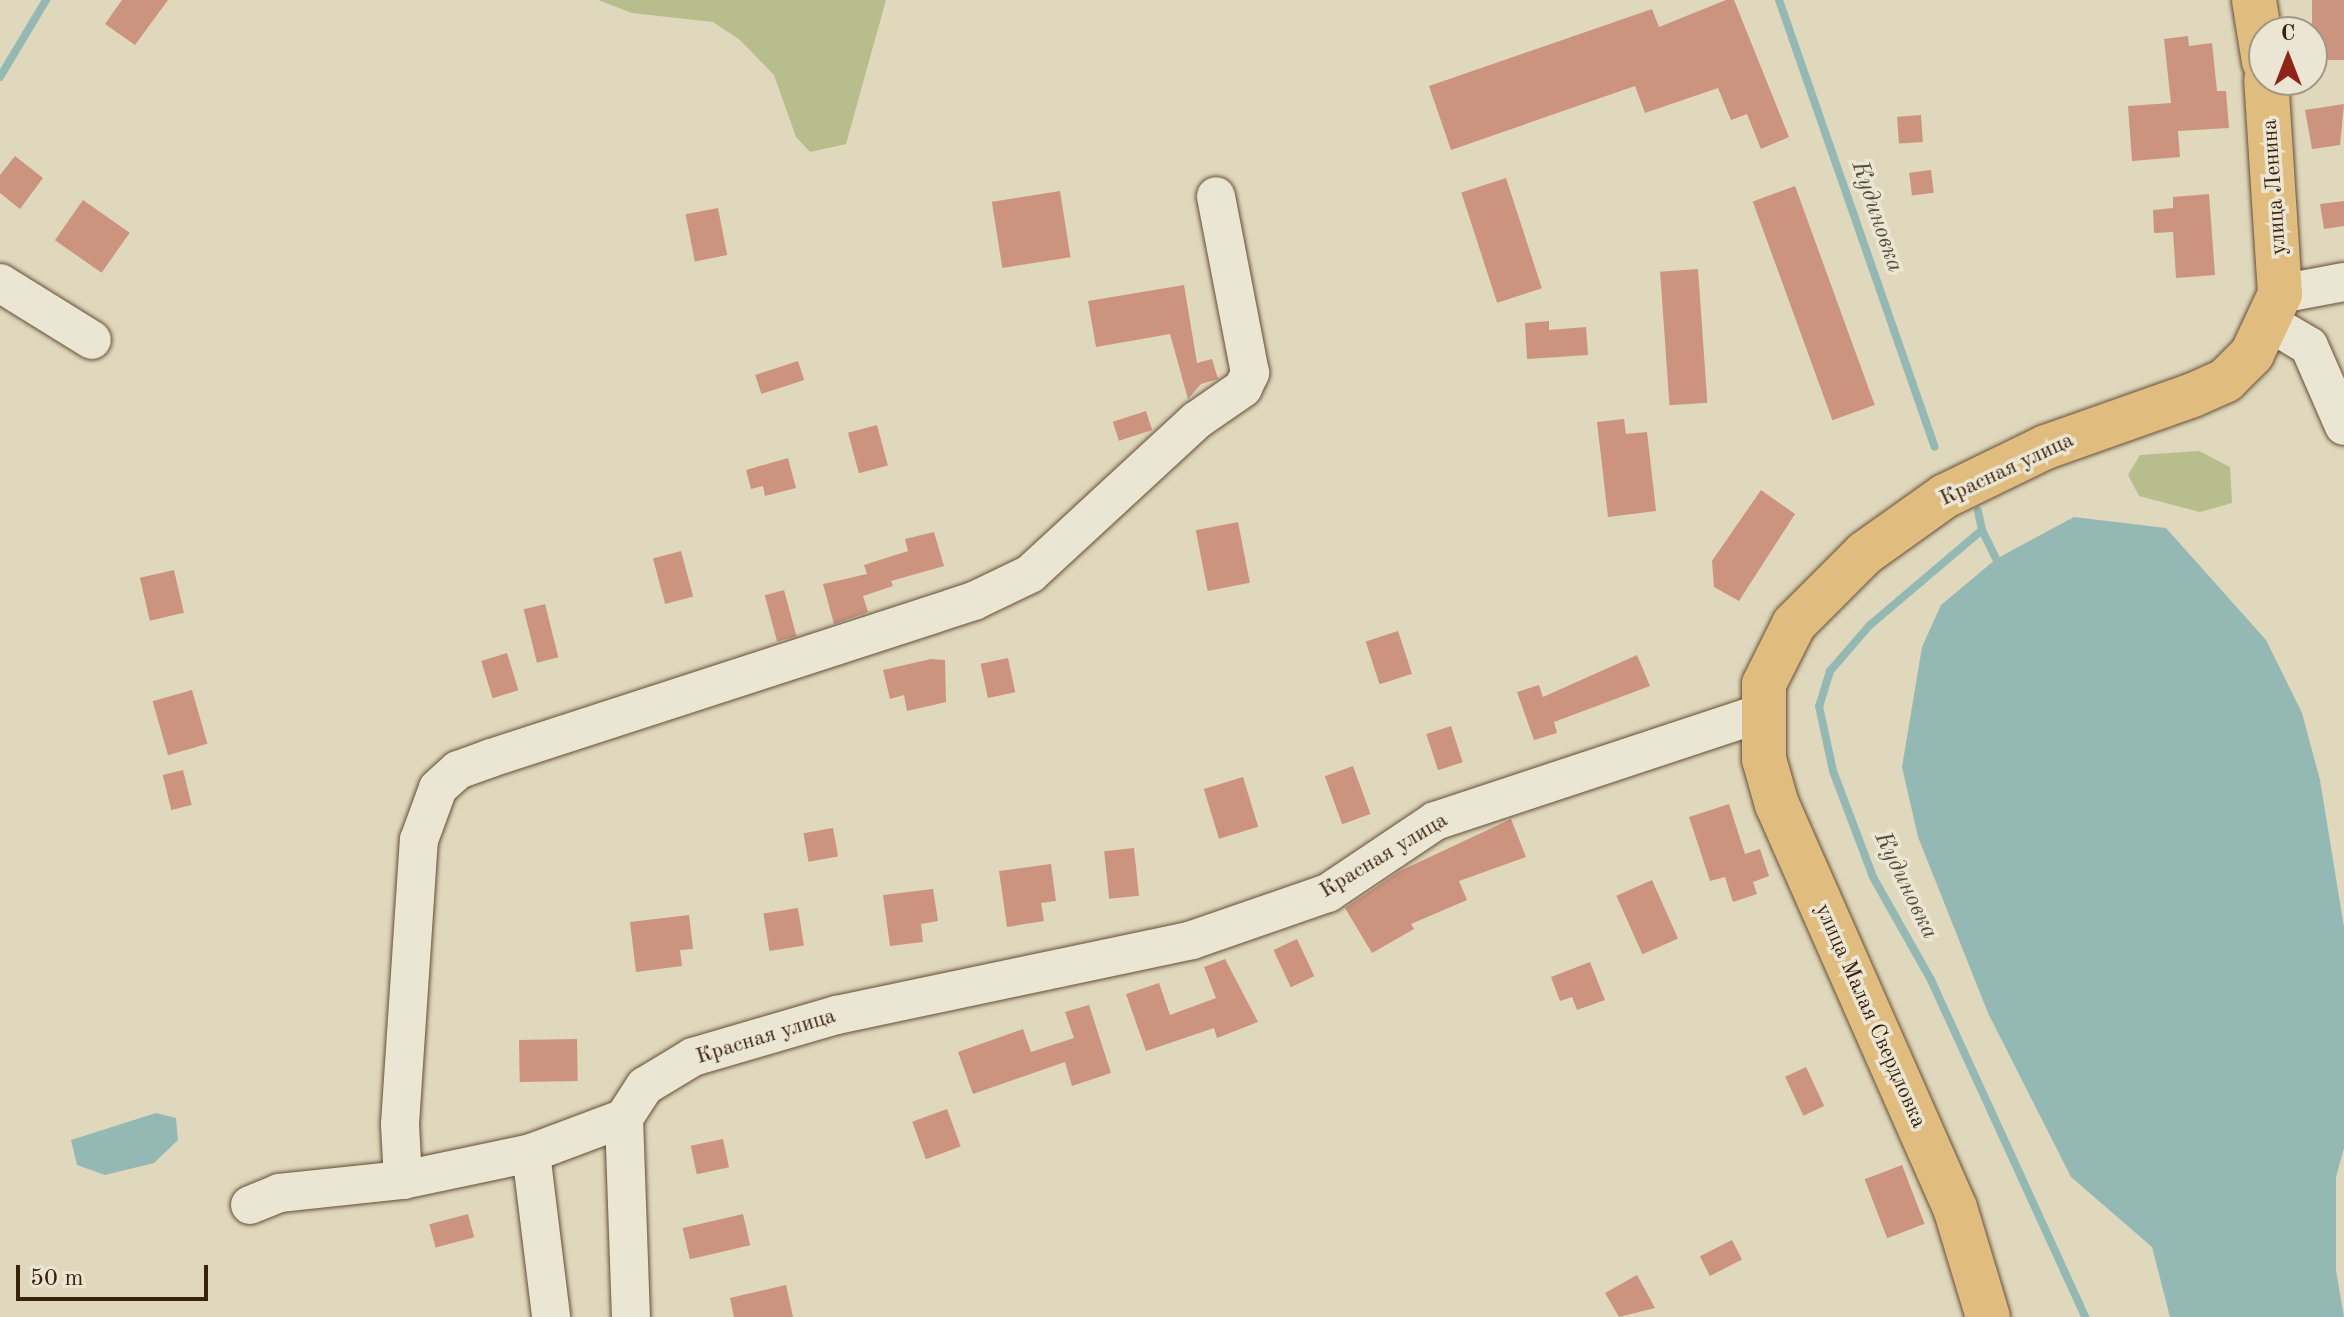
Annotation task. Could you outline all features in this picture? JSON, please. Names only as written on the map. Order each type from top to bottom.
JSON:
[{"type":"main road","name":"улица Ленина","points":[[2267,96],[2275,308]]},
{"type":"main road","name":"Красная улица","points":[[1761,713],[1764,684],[1786,637],[1865,553],[1945,496],[2003,467],[2226,380],[2252,354],[2275,308]]},
{"type":"main road","name":"улица Малая Свердловка","points":[[1761,713],[1764,759],[1777,805],[1955,1208],[1988,1317]]},
{"type":"street","points":[[403,1180],[400,1124],[419,840],[438,788],[458,770],[491,758],[974,601],[1030,574],[1197,420],[1243,388],[1250,373],[1216,196]]},
{"type":"street","points":[[2344,282],[2275,308],[2309,346],[2344,426]]},
{"type":"street","points":[[0,283],[92,340]]},
{"type":"street","name":"Красная улица","points":[[624,1118],[645,1086],[693,1057],[837,1015],[1192,940],[1328,893],[1435,821],[1761,713]]},
{"type":"street","points":[[250,1205],[279,1193],[403,1180],[531,1153],[624,1118],[631,1317]]},
{"type":"street","points":[[531,1153],[551,1317]]},
{"type":"green space","points":[[598,0],[886,0],[846,144],[810,152],[796,137],[774,75],[740,40],[713,22],[632,13]]},
{"type":"green space","points":[[2199,451],[2230,467],[2232,503],[2200,512],[2139,496],[2128,475],[2140,455]]},
{"type":"water","points":[[2074,517],[2166,528],[2266,640],[2302,713],[2320,780],[2344,927],[2344,1148],[2336,1177],[2336,1270],[2344,1317],[2170,1317],[2152,1247],[2071,1177],[1988,1013],[1918,837],[1902,767],[1922,647],[1941,605],[1996,559]]},
{"type":"water","points":[[156,1113],[176,1118],[178,1140],[154,1163],[105,1175],[77,1165],[71,1140]]},
{"type":"building","points":[[122,0],[168,0],[135,45],[105,24]]},
{"type":"building","points":[[1726,0],[1734,0],[1789,137],[1761,149],[1747,114],[1731,120],[1718,88],[1645,113],[1635,86],[1451,150],[1429,86],[1652,9],[1659,27]]},
{"type":"building","points":[[2312,0],[2344,0],[2344,60],[2328,60],[2328,16],[2312,16]]},
{"type":"building","points":[[2188,36],[2189,46],[2212,43],[2217,91],[2226,91],[2229,128],[2178,131],[2180,157],[2132,161],[2128,106],[2171,103],[2164,39]]},
{"type":"building","points":[[2344,104],[2340,145],[2312,149],[2305,110]]},
{"type":"building","points":[[1921,115],[1923,142],[1899,144],[1897,117]]},
{"type":"building","points":[[15,156],[43,178],[20,209],[0,193],[0,175]]},
{"type":"building","points":[[1931,170],[1934,193],[1912,196],[1909,173]]},
{"type":"building","points":[[1506,178],[1542,288],[1497,303],[1461,193]]},
{"type":"building","points":[[1795,186],[1875,405],[1832,420],[1753,201]]},
{"type":"building","points":[[1060,191],[1070,257],[1002,268],[992,202]]},
{"type":"building","points":[[2209,194],[2215,275],[2176,278],[2173,232],[2154,233],[2153,210],[2173,208],[2173,197]]},
{"type":"building","points":[[83,200],[130,233],[102,273],[55,240]]},
{"type":"building","points":[[2344,201],[2344,226],[2324,229],[2320,204]]},
{"type":"building","points":[[718,208],[727,255],[695,261],[686,214]]},
{"type":"building","points":[[1698,269],[1707,403],[1669,405],[1660,272]]},
{"type":"building","points":[[1184,285],[1197,363],[1212,359],[1218,379],[1201,384],[1188,399],[1170,334],[1096,347],[1088,301]]},
{"type":"building","points":[[1549,321],[1549,330],[1586,327],[1588,355],[1527,359],[1525,323]]},
{"type":"building","points":[[798,361],[804,380],[761,394],[755,375]]},
{"type":"building","points":[[1146,411],[1152,430],[1119,441],[1113,422]]},
{"type":"building","points":[[1624,419],[1626,434],[1647,432],[1656,511],[1608,517],[1597,422]]},
{"type":"building","points":[[877,425],[888,466],[859,473],[848,433]]},
{"type":"building","points":[[788,458],[796,488],[765,496],[763,486],[751,489],[746,470]]},
{"type":"building","points":[[1761,490],[1795,514],[1739,601],[1714,587],[1712,561]]},
{"type":"building","points":[[1238,522],[1250,583],[1208,591],[1196,530]]},
{"type":"building","points":[[934,532],[944,566],[891,581],[893,586],[863,596],[868,612],[834,624],[823,584],[867,574],[864,565],[908,551],[905,539]]},
{"type":"building","points":[[681,551],[693,596],[665,604],[653,559]]},
{"type":"building","points":[[174,570],[184,613],[150,621],[140,578]]},
{"type":"building","points":[[784,590],[796,636],[777,642],[765,595]]},
{"type":"building","points":[[545,604],[558,657],[537,663],[524,609]]},
{"type":"building","points":[[1398,631],[1412,674],[1380,684],[1366,642]]},
{"type":"building","points":[[507,653],[518,690],[493,698],[481,661]]},
{"type":"building","points":[[1637,655],[1650,686],[1554,722],[1557,733],[1534,740],[1517,692],[1539,685],[1543,697]]},
{"type":"building","points":[[1008,658],[1015,692],[988,698],[981,664]]},
{"type":"building","points":[[931,659],[945,660],[946,702],[907,711],[904,695],[890,699],[883,670]]},
{"type":"building","points":[[192,690],[207,744],[168,755],[153,701]]},
{"type":"building","points":[[1451,726],[1463,762],[1438,770],[1426,734]]},
{"type":"building","points":[[1353,766],[1370,814],[1342,824],[1325,776]]},
{"type":"building","points":[[183,770],[192,805],[171,810],[163,775]]},
{"type":"building","points":[[1243,777],[1258,827],[1219,839],[1204,789]]},
{"type":"building","points":[[1729,804],[1745,854],[1760,849],[1769,876],[1753,882],[1757,894],[1733,902],[1725,877],[1710,881],[1689,817]]},
{"type":"building","points":[[1511,819],[1526,857],[1459,881],[1467,900],[1411,924],[1414,929],[1372,953],[1345,908],[1400,871]]},
{"type":"building","points":[[833,828],[838,857],[808,862],[803,833]]},
{"type":"building","points":[[1134,848],[1139,896],[1109,899],[1104,851]]},
{"type":"building","points":[[1051,864],[1056,901],[1041,903],[1044,921],[1007,927],[999,871]]},
{"type":"building","points":[[1652,880],[1678,938],[1642,954],[1616,896]]},
{"type":"building","points":[[933,889],[938,921],[921,924],[923,942],[890,946],[883,895]]},
{"type":"building","points":[[798,908],[804,946],[769,951],[763,913]]},
{"type":"building","points":[[689,915],[693,949],[680,950],[682,966],[636,972],[630,922]]},
{"type":"building","points":[[1297,939],[1314,976],[1291,987],[1273,950]]},
{"type":"building","points":[[1225,959],[1258,1022],[1217,1038],[1214,1028],[1146,1051],[1126,994],[1159,983],[1170,1015],[1216,998],[1204,967]]},
{"type":"building","points":[[1590,962],[1605,1000],[1577,1010],[1572,997],[1560,1001],[1551,977]]},
{"type":"building","points":[[1089,1005],[1111,1073],[1072,1086],[1065,1062],[973,1094],[958,1052],[1023,1029],[1031,1052],[1074,1038],[1065,1012]]},
{"type":"building","points":[[577,1039],[578,1081],[520,1082],[519,1040]]},
{"type":"building","points":[[1806,1067],[1824,1106],[1803,1116],[1785,1077]]},
{"type":"building","points":[[947,1109],[961,1147],[926,1159],[912,1122]]},
{"type":"building","points":[[723,1139],[729,1167],[697,1174],[691,1146]]},
{"type":"building","points":[[1902,1165],[1925,1224],[1887,1238],[1865,1179]]},
{"type":"building","points":[[468,1214],[474,1237],[436,1248],[429,1224]]},
{"type":"building","points":[[743,1214],[750,1245],[690,1259],[683,1228]]},
{"type":"building","points":[[1732,1240],[1742,1260],[1710,1276],[1700,1256]]},
{"type":"building","points":[[1637,1275],[1655,1308],[1619,1317],[1605,1293]]},
{"type":"building","points":[[786,1285],[793,1317],[734,1317],[730,1298]]},
{"type":"waterway","points":[[0,77],[46,0]]},
{"type":"waterway","name":"Кудиновка","points":[[1779,0],[1935,447]]},
{"type":"waterway","name":"Кудиновка","points":[[1978,511],[1982,530],[1869,626],[1830,671],[1819,706],[1833,771],[1873,877],[1931,980],[2085,1317]]},
{"type":"waterway","points":[[1982,530],[1996,559]]}]
